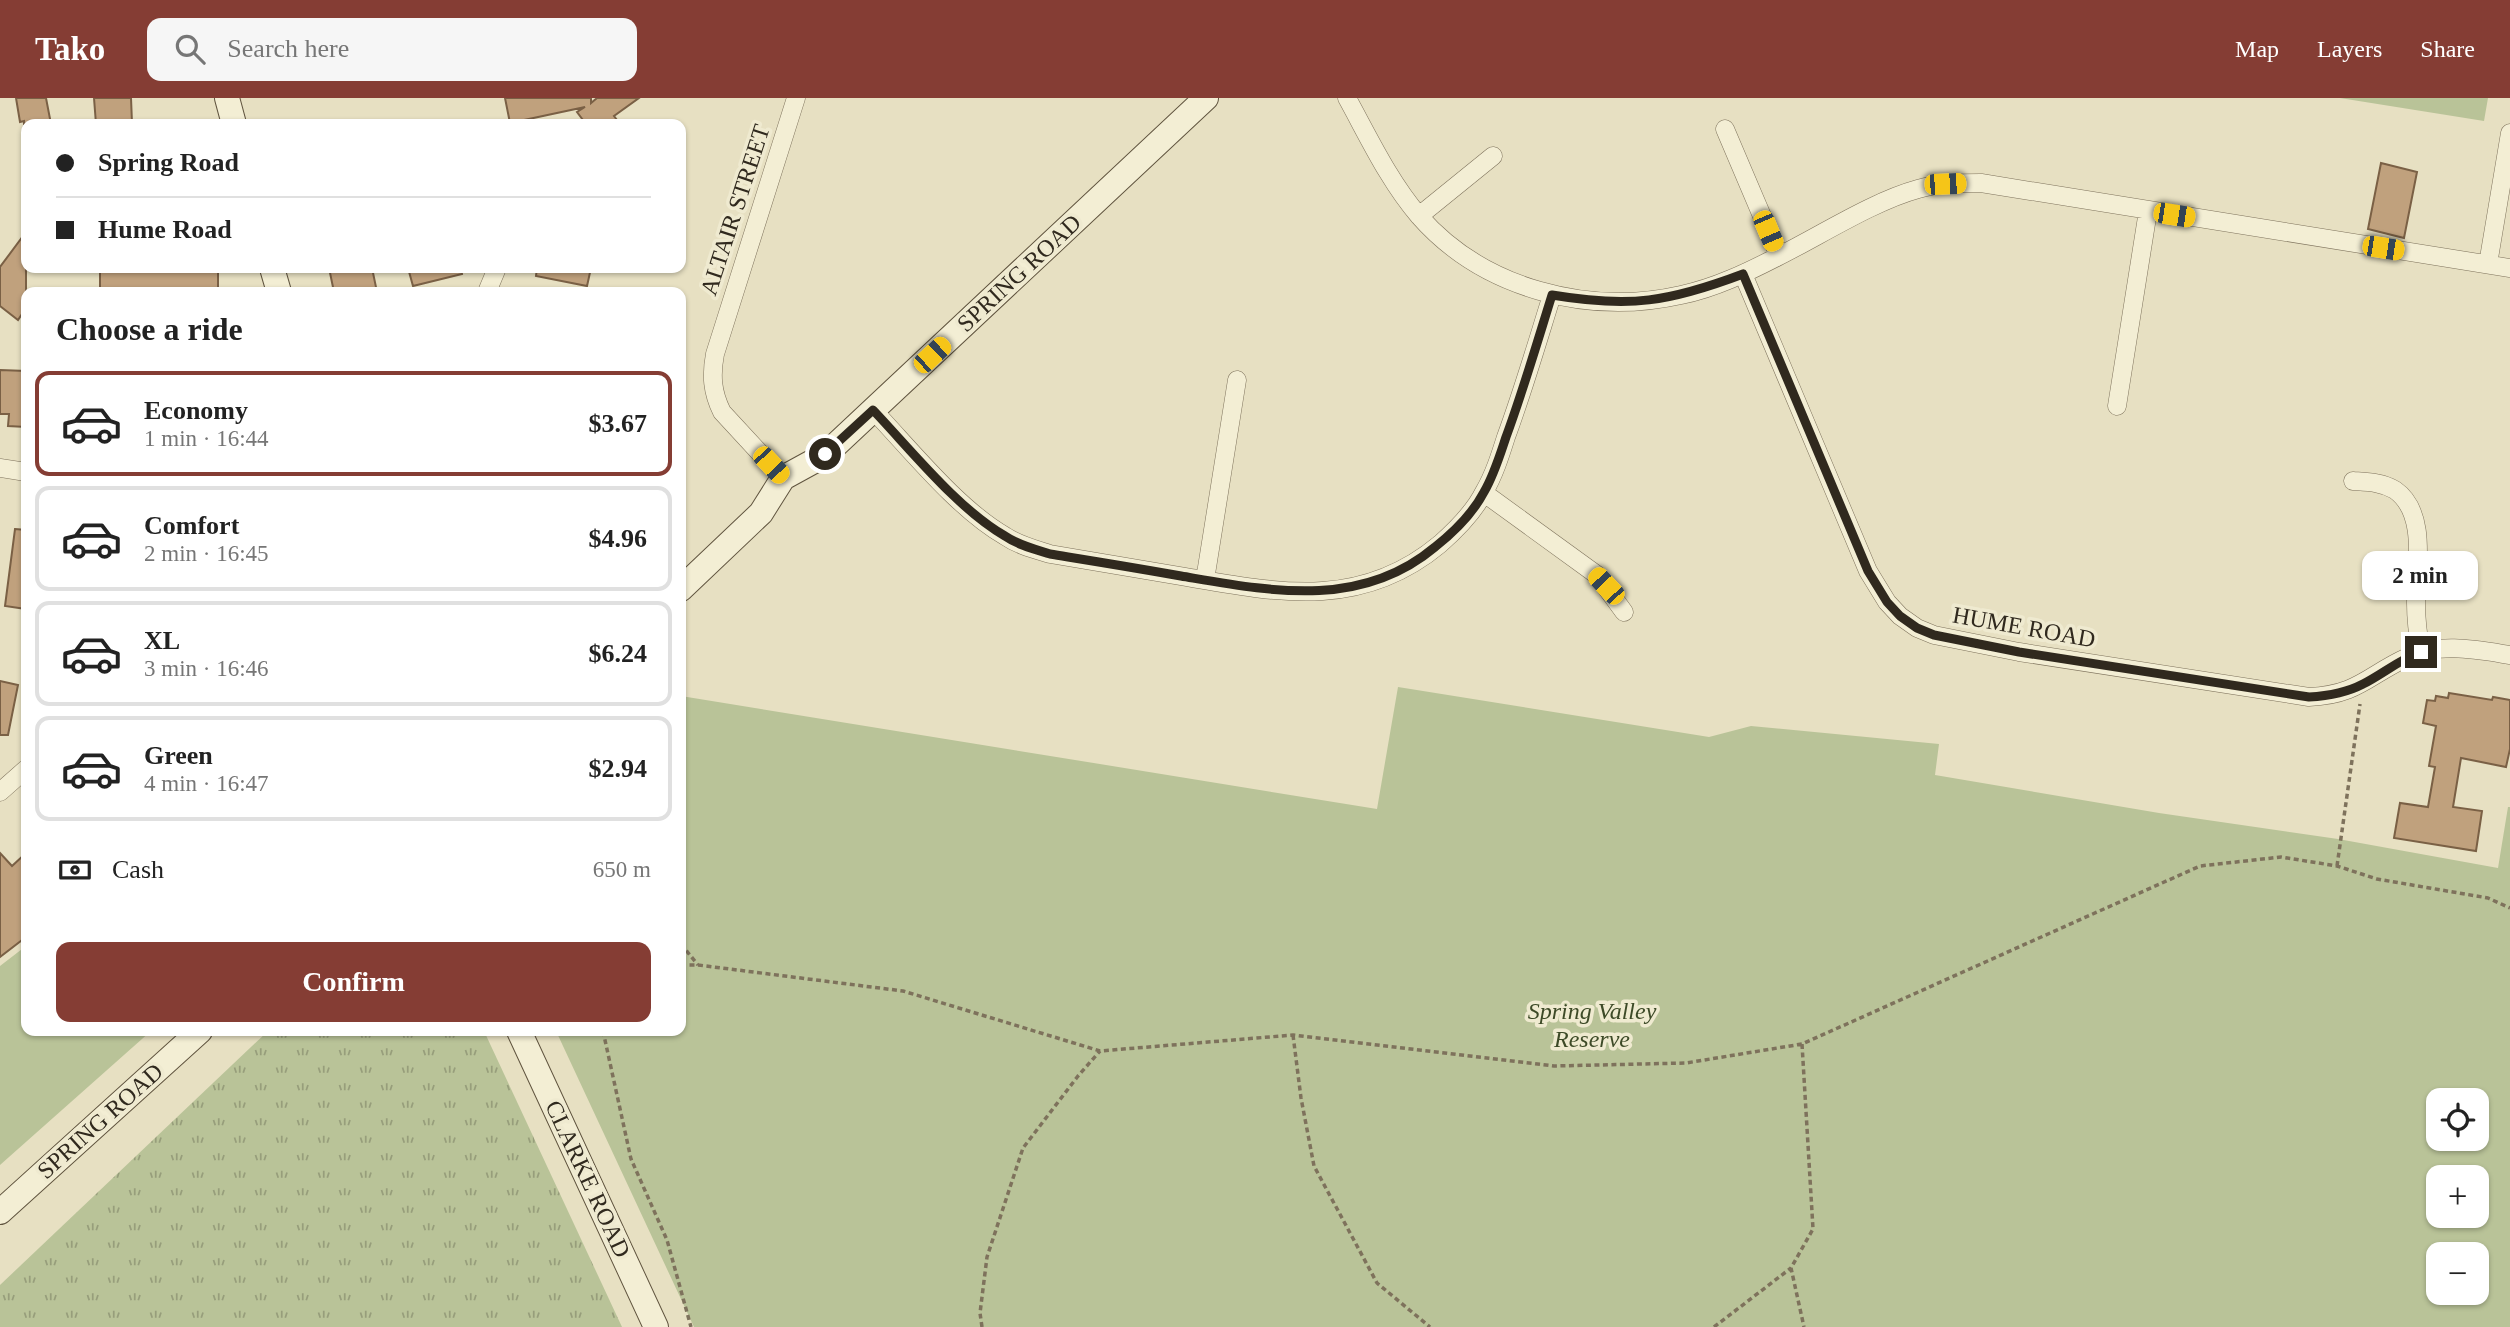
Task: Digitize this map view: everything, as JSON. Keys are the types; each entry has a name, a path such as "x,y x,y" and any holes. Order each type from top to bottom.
{"street":[{"path":"227,98 233,119"},
{"name":"ALTAIR STREET","path":"783,478 722,412 712,378 715,354 796,98"},
{"name":"SPRING ROAD","path":"686,584 765,508 783,478 825,454 1206,98"},
{"path":"1348,98 1398,189 1434,231 1484,268 1526,287 1552,295 1605,303 1642,302 1683,295 1743,274 1897,196 1945,184 1981,183 2510,268"},
{"path":"1726,129 1779,256"},
{"path":"2488,264 2510,133"},
{"path":"1419,216 1493,156"},
{"path":"2117,406 2148,211"},
{"name":"HUME ROAD","path":"1743,274 1868,571 1887,602 1909,623 1934,635 1951,639 2292,696 2325,696 2362,685 2409,656 2421,652 2477,650 2510,655"},
{"path":"873,410 971,512 1006,537 1050,554 1261,589 1320,592 1352,589 1406,569 1445,539 1484,493 1516,411 1552,295"},
{"path":"1205,580 1237,380"},
{"path":"0,468 21,471"},
{"path":"2353,481 2386,486 2397,492 2411,510 2416,531 2416,606 2421,652"},
{"path":"1484,493 1597,575 1624,612"},
{"path":"0,792 21,773"},
{"name":"SPRING ROAD","path":"0,1212 194,1036"},
{"name":"CLARKE ROAD","path":"521,1036 656,1327"}],"path":[{"path":"2337,866 2362,685"},
{"path":"686,965 903,991 1100,1051 1293,1035 1553,1066 1686,1063 1802,1044 2200,866 2281,857 2337,866 2377,879 2488,898 2510,908"},
{"path":"686,950 698,965"},
{"path":"1293,1035 1314,1166 1377,1283 1430,1327"},
{"path":"604,1036 631,1158 667,1240 691,1327"},
{"path":"1714,1327 1791,1268 1813,1229 1802,1044"},
{"path":"982,1327 980,1313 987,1257 1023,1148 1100,1051"},
{"path":"1791,1268 1804,1327"}],"green space":[{"path":"2340,98 2488,98 2484,121"},
{"name":"Spring Valley Reserve","path":"1398,687 1709,737 1751,726 1939,744 1935,775 2159,813 2338,839 2498,868 2510,807 2510,1327 694,1327 558,1036 686,1036 686,697 1377,809"},
{"path":"21,950 21,1036 145,1036 0,1165 0,966"},
{"path":"263,1036 486,1036 622,1327 0,1327 0,1285"}],"building":[{"path":"16,98 46,98 50,119 21,119 20,122"},
{"path":"94,98 131,98 132,119 96,119"},
{"path":"505,98 591,98 591,103 597,98 639,98 614,116 616,119 582,119 577,112 585,107 529,119 509,119"},
{"path":"2381,163 2417,172 2404,238 2368,229"},
{"path":"21,239 21,273 26,273 26,287 21,287 21,316 18,320 0,306 0,267"},
{"path":"100,273 218,273 218,287 100,287"},
{"path":"330,273 373,273 376,287 333,287"},
{"path":"409,273 462,273 462,274 413,286"},
{"path":"536,273 590,273 587,286 536,276"},
{"path":"0,370 21,371 21,427 8,426 9,414 0,414"},
{"path":"15,529 21,530 21,608 5,606"},
{"path":"0,681 18,685 8,735 0,735"},
{"path":"2449,693 2510,700 2510,749 2506,767 2461,758 2453,807 2482,811 2476,851 2394,838 2400,803 2428,807 2435,767 2429,766 2436,726 2423,723 2427,700 2435,701 2436,696 2448,698"},
{"path":"0,853 12,866 21,858 21,941 0,957"}],"route":[{"path":"825,454 873,410 971,512 1006,537 1027,547 1050,554 1250,587 1320,592 1352,589 1406,569 1431,551 1461,523 1484,493 1516,411 1552,295 1605,303 1642,302 1683,295 1743,274 1868,571 1887,602 1917,628 1934,635 2019,652 2309,697 2348,691 2409,656 2421,652"}]}
